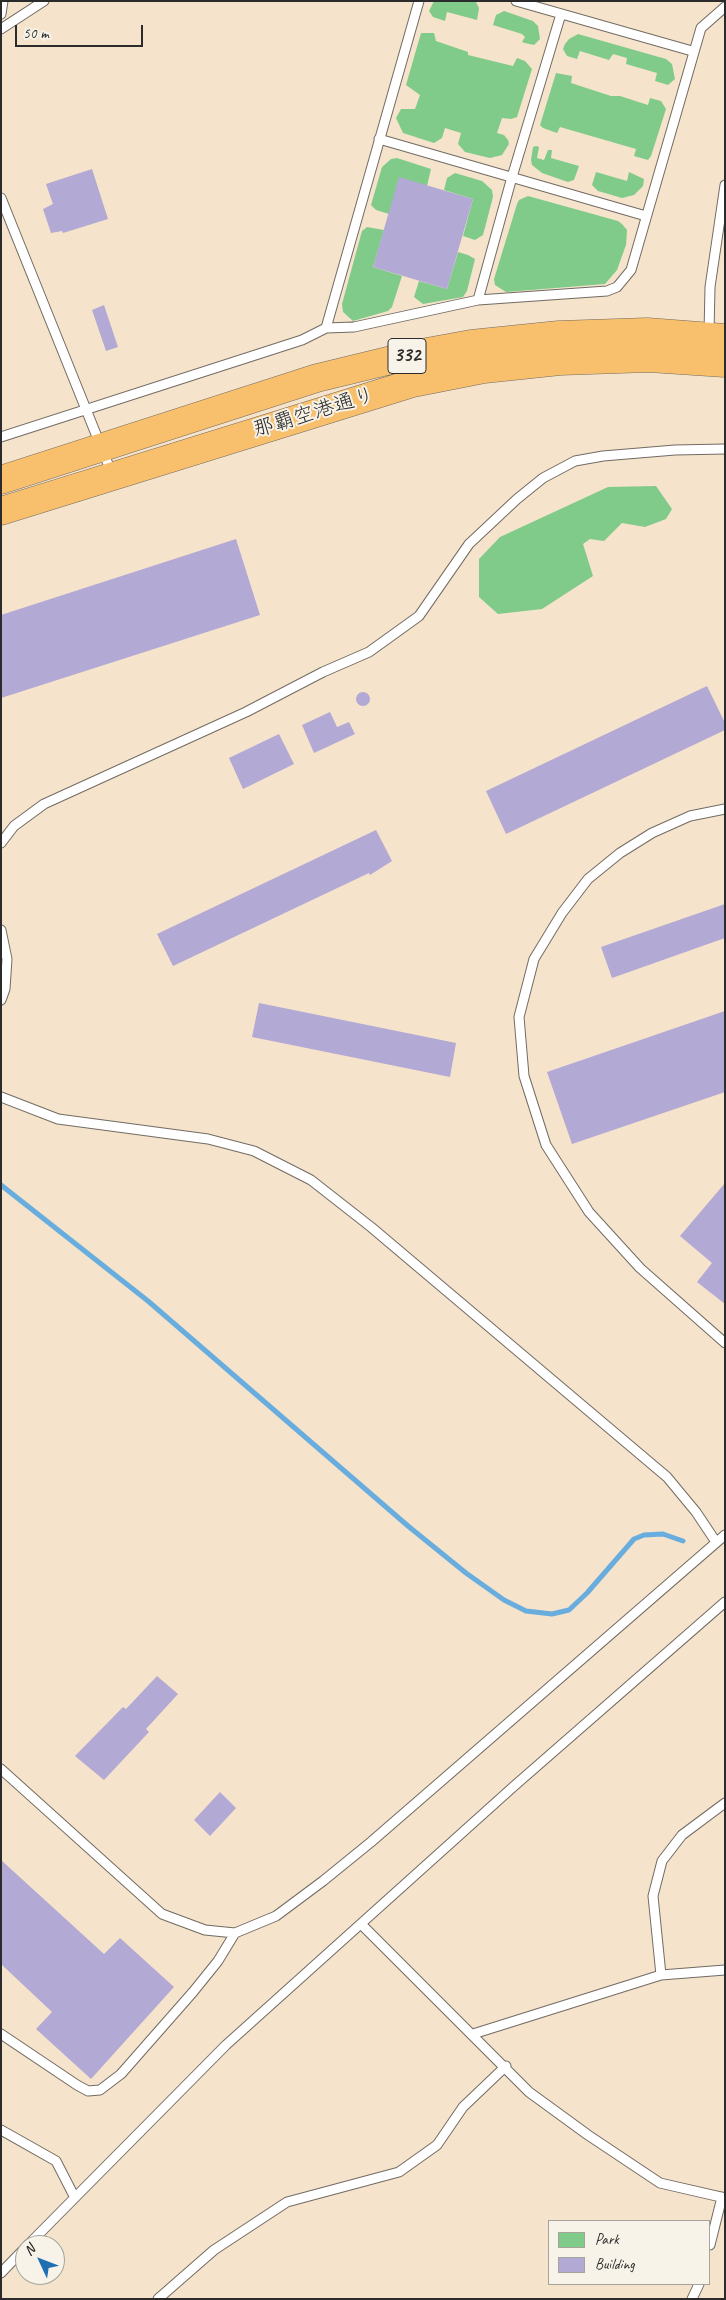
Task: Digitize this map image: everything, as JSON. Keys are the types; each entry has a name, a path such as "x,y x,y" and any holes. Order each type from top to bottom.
{"highway":[{"name":"那覇空港通り","path":"1,480 317,378 416,354 471,344 559,335 647,332 717,337"},
{"name":"那覇空港通り","path":"1,511 413,383 484,369 560,361 649,358 725,363"}],"lane":[{"path":"1,14 3,1"},
{"path":"1,29 44,1"},
{"path":"326,328 419,1"},
{"path":"516,1 692,51"},
{"path":"1,437 67,415 87,411 302,340 326,328 354,327 478,300 607,291 617,287 631,270 692,51 701,28 725,7"},
{"path":"478,300 512,177 561,14"},
{"path":"379,139 646,216"},
{"path":"717,337 710,287 725,185"},
{"path":"1,198 112,475"},
{"path":"1,843 14,826 44,804 246,712 323,672 369,652 419,616 469,544 517,499 543,478 559,469 575,461 603,456 675,450 725,449"},
{"path":"725,809 690,816 652,833 620,853 588,879 562,912 534,959 519,1017 524,1076 546,1145 588,1212 640,1268 725,1343"},
{"path":"1,930 7,959 5,989 1,1000"},
{"path":"1,1097 58,1119 208,1139 254,1151 310,1180 371,1227 667,1477 696,1512 716,1542"},
{"path":"1,1769 162,1914 205,1930 235,1933 276,1916 330,1876 725,1535"},
{"path":"37,2235 226,2045 725,1602"},
{"path":"661,1975 653,1896 662,1861 682,1834 725,1803"},
{"path":"361,1924 506,2066 529,2092 588,2135 660,2183 723,2198 711,2241"},
{"path":"1,2034 77,2085 88,2091 100,2090 121,2074 193,1992 218,1961 235,1933"},
{"path":"473,2034 661,1975 725,1970"},
{"path":"158,2299 214,2250 287,2202 400,2172 437,2145 463,2107 506,2066"},
{"path":"1,2130 56,2160 74,2196"},
{"path":"1,2273 15,2258"},
{"path":"692,2299 699,2285"}],"green space":[{"path":"434,1 476,2 479,8 477,20 447,12 445,21 433,17 429,11"},
{"path":"504,11 533,21 538,26 540,39 534,45 525,43 522,42 525,37 522,34 493,25 496,15"},
{"path":"421,33 434,33 436,41 468,52 468,55 513,66 517,58 525,61 532,69 517,117 511,119 502,118 497,133 504,135 509,144 502,155 490,158 465,152 458,144 461,133 445,128 442,138 434,143 403,133 396,118 401,109 415,109 420,95 406,85"},
{"path":"578,34 666,59 672,64 675,79 668,85 655,81 657,73 626,64 627,58 613,54 609,60 580,51 577,59 567,56 563,49 565,44 569,39"},
{"path":"556,73 572,76 571,83 611,96 620,96 648,105 650,98 661,101 666,109 648,160 634,156 636,149 560,127 557,133 543,128 540,125"},
{"path":"533,147 539,147 537,158 544,160 548,150 552,150 551,158 579,166 574,180 568,182 542,173 532,165"},
{"path":"397,158 431,169 427,186 389,214 376,210 371,205 382,167 391,159"},
{"path":"596,172 627,181 629,172 644,179 643,186 634,195 622,198 598,191 592,185"},
{"path":"455,173 482,181 492,190 493,197 483,235 475,240 463,236 473,199 444,190 447,178"},
{"path":"528,196 618,221 622,224 627,230 626,245 617,270 605,284 506,292 495,285 494,279 517,204 519,200"},
{"path":"367,227 384,230 373,267 402,276 392,307 388,311 353,321 343,312 342,304 362,231"},
{"path":"458,252 475,259 467,291 463,297 423,304 414,297 419,281 447,289"},
{"path":"656,486 672,509 666,519 645,527 622,523 604,541 590,539 583,544 593,576 542,609 498,614 479,597 479,559 500,537 608,487"}],"building":[{"path":"92,169 108,219 63,233 62,231 51,233 43,209 53,204 46,184"},
{"path":"399,177 473,199 447,289 373,267"},
{"path":"104,305 118,347 106,351 92,310"},
{"path":"236,539 260,615 1,698 1,615"},
{"path":"707,686 725,723 725,730 506,834 486,791"},
{"path":"363,692 368,694 370,699 368,704 363,706 358,704 356,699 358,694"},
{"path":"330,712 337,727 349,722 355,734 314,753 302,725"},
{"path":"279,734 294,764 243,789 229,758"},
{"path":"376,830 392,861 370,875 369,873 173,966 157,934"},
{"path":"725,904 725,938 612,978 601,947"},
{"path":"259,1003 456,1043 450,1077 252,1037"},
{"path":"725,1011 725,1092 572,1144 547,1072"},
{"path":"725,1183 725,1304 697,1282 712,1263 680,1236"},
{"path":"157,1676 178,1694 146,1729 149,1732 104,1780 75,1756 123,1707 126,1709"},
{"path":"220,1792 236,1808 210,1836 194,1820"},
{"path":"1,1860 104,1954 120,1938 174,1987 91,2079 36,2029 52,2012 1,1964"}],"waterway":[{"path":"1,1185 148,1301 408,1526 466,1573 504,1600 526,1611 552,1614 569,1610 587,1593 634,1539 644,1535 663,1534 683,1541"}]}
